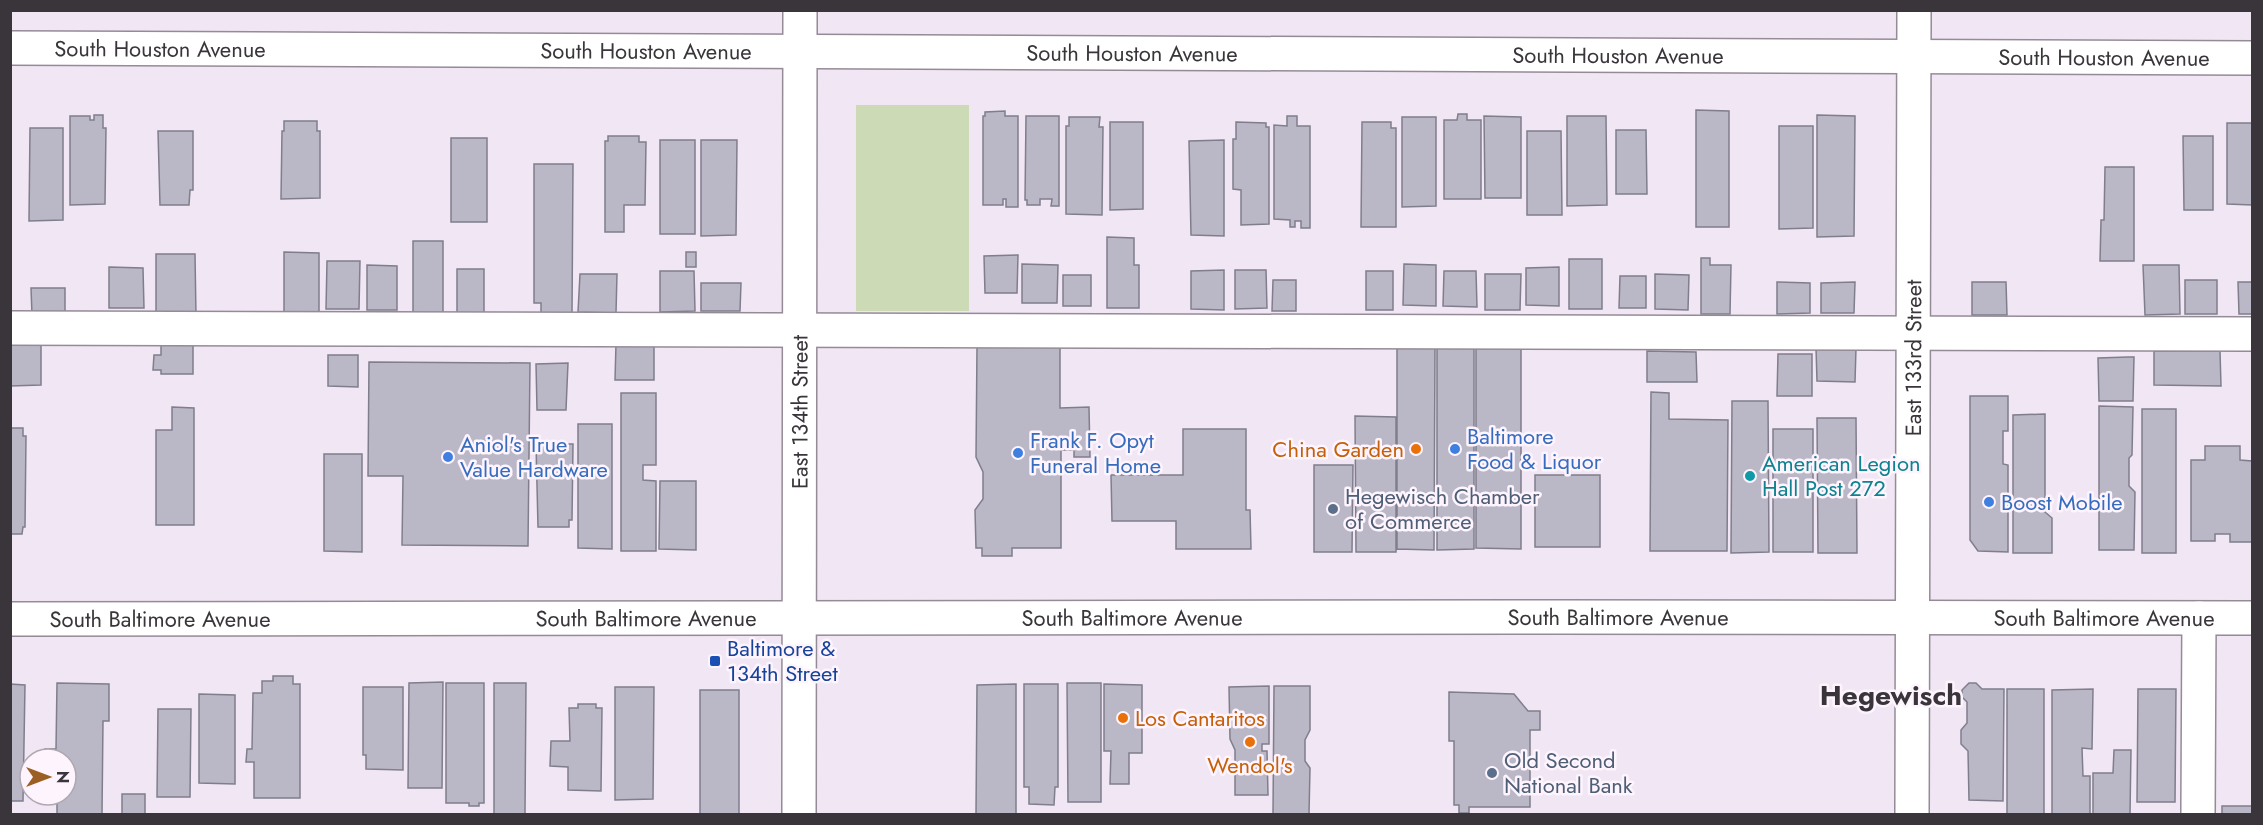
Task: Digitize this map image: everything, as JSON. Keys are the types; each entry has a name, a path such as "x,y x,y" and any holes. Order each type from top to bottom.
{"street":[{"name":"East 134th Street","path":"799,814 800,10"},
{"name":"East 133rd Street","path":"1912,814 1914,10"},
{"name":"South Houston Avenue","path":"10,48 2253,58"},
{"path":"10,328 2253,334"},
{"path":"2198,814 2199,618"},
{"name":"South Baltimore Avenue","path":"10,619 2253,618"}],"green space":[{"path":"856,105 969,105 969,311 856,311"}],"building":[{"path":"1696,110 1729,111 1729,227 1696,227"},
{"path":"1005,111 1005,116 1018,116 1018,207 1006,207 1006,199 1003,199 1003,205 983,205 983,116 985,112"},
{"path":"1458,114 1467,114 1467,120 1481,120 1481,199 1444,199 1444,120 1457,120"},
{"path":"94,115 103,115 103,128 106,128 105,204 70,205 70,116 90,116 90,120 94,120"},
{"path":"1817,115 1855,116 1854,236 1817,237"},
{"path":"1026,116 1059,116 1059,206 1051,206 1052,199 1040,199 1040,205 1027,205 1027,200 1025,200"},
{"path":"1287,116 1297,116 1297,126 1310,126 1310,228 1301,228 1301,221 1295,221 1295,227 1290,227 1290,220 1274,219 1274,125 1287,126"},
{"path":"1484,116 1521,117 1521,198 1485,198"},
{"path":"1567,116 1606,116 1607,205 1567,206"},
{"path":"1069,117 1100,117 1099,127 1103,127 1102,215 1066,214 1066,126 1069,126"},
{"path":"1402,117 1436,117 1436,206 1402,207"},
{"path":"284,121 317,121 317,131 320,131 320,198 281,199"},
{"path":"1110,122 1143,122 1143,209 1110,210"},
{"path":"1236,122 1266,123 1266,127 1269,127 1269,224 1241,225 1241,190 1233,189 1233,139 1236,139"},
{"path":"1362,122 1391,122 1391,128 1396,128 1396,227 1361,227"},
{"path":"2227,123 2252,123 2252,205 2227,204"},
{"path":"1779,126 1813,126 1813,228 1779,229"},
{"path":"30,128 63,128 63,220 29,221"},
{"path":"1616,130 1646,130 1647,194 1616,194"},
{"path":"158,131 193,131 193,190 190,190 189,205 160,205"},
{"path":"1527,131 1561,131 1562,215 1527,215"},
{"path":"608,136 639,136 639,142 646,142 645,205 624,205 624,232 605,232 605,141 608,141"},
{"path":"2183,136 2213,136 2213,210 2184,210"},
{"path":"451,138 487,138 487,222 451,222"},
{"path":"660,140 695,140 695,234 660,234"},
{"path":"701,140 737,140 736,235 701,236"},
{"path":"1224,140 1224,236 1191,235 1189,141"},
{"path":"534,164 573,164 572,315 541,315 541,303 534,303"},
{"path":"2105,167 2134,167 2134,261 2100,261 2101,220 2104,220"},
{"path":"1107,237 1134,238 1134,265 1139,265 1139,308 1107,308"},
{"path":"413,241 443,241 443,317 413,318"},
{"path":"284,252 319,253 319,315 284,316"},
{"path":"686,252 696,252 696,267 686,267"},
{"path":"156,254 195,254 196,316 156,315"},
{"path":"1018,255 1017,293 985,293 984,256"},
{"path":"1701,258 1710,258 1710,265 1731,265 1730,314 1701,314"},
{"path":"1569,259 1602,259 1602,309 1569,309"},
{"path":"327,261 360,261 359,309 326,309"},
{"path":"1022,264 1058,265 1057,303 1022,303"},
{"path":"1404,264 1436,265 1436,306 1403,305"},
{"path":"367,265 397,266 397,310 367,310"},
{"path":"2143,265 2179,265 2180,314 2145,315"},
{"path":"109,267 143,268 144,308 109,308"},
{"path":"1559,267 1559,306 1526,305 1526,268"},
{"path":"457,269 484,269 484,315 457,314"},
{"path":"1224,270 1224,310 1191,309 1191,271"},
{"path":"1235,270 1266,270 1267,308 1235,309"},
{"path":"660,271 694,271 695,311 660,312"},
{"path":"1366,271 1393,271 1393,310 1366,310"},
{"path":"1444,271 1476,271 1477,307 1443,306"},
{"path":"580,274 617,274 616,313 578,312"},
{"path":"1485,274 1521,274 1520,310 1485,310"},
{"path":"1655,274 1689,275 1688,310 1655,309"},
{"path":"1063,275 1091,275 1091,306 1063,306"},
{"path":"1620,276 1646,276 1646,308 1619,308"},
{"path":"1273,280 1296,280 1296,311 1272,311"},
{"path":"2185,280 2217,280 2217,314 2185,314"},
{"path":"1777,282 1810,283 1810,313 1777,314"},
{"path":"1855,282 1854,313 1821,313 1821,283"},
{"path":"1972,282 2006,282 2007,315 1972,315"},
{"path":"2238,282 2252,282 2252,314 2239,314"},
{"path":"701,283 741,283 740,311 701,311"},
{"path":"31,288 65,288 65,315 32,315"},
{"path":"161,340 193,340 193,374 161,374 161,370 153,370 154,355 161,355"},
{"path":"10,344 41,344 41,385 10,386"},
{"path":"616,344 654,344 654,380 615,380"},
{"name":"Frank F. Opyt Funeral Home","path":"977,347 1060,347 1060,408 1089,407 1090,457 1074,457 1074,450 1061,450 1061,548 1012,548 1012,556 982,556 982,548 976,548 975,510 983,499 983,472 976,457"},
{"name":"China Garden","path":"1397,348 1435,348 1434,550 1397,549"},
{"name":"Baltimore Food & Liquor","path":"1437,348 1474,348 1474,549 1437,550"},
{"path":"1476,348 1521,348 1521,549 1476,548"},
{"path":"1816,348 1856,348 1855,382 1817,381"},
{"path":"1647,351 1696,352 1697,382 1647,382"},
{"path":"2154,351 2220,351 2221,386 2154,385"},
{"path":"1778,354 1812,354 1812,396 1777,396"},
{"path":"328,355 358,355 358,387 328,386"},
{"path":"2134,357 2133,401 2099,401 2098,358"},
{"name":"Aniol's True Value Hardware","path":"369,362 530,363 528,546 402,545 403,476 368,476"},
{"path":"568,363 566,410 537,410 536,364"},
{"path":"1651,392 1669,393 1669,419 1728,420 1727,551 1650,551"},
{"path":"621,393 656,393 656,465 643,465 643,480 656,481 656,551 621,551"},
{"name":"Boost Mobile","path":"1970,396 2008,396 2008,431 2003,431 2003,464 2008,465 2008,552 1978,551 1970,540"},
{"name":"American Legion Hall Post 272","path":"1732,401 1768,401 1769,552 1731,553"},
{"path":"2099,406 2133,407 2129,486 2135,492 2134,550 2099,550"},
{"path":"172,407 194,408 194,525 156,525 156,430 172,430"},
{"path":"2142,409 2176,409 2176,553 2142,553"},
{"path":"2045,414 2045,512 2052,518 2052,553 2013,553 2013,415"},
{"path":"1355,416 1396,417 1396,552 1356,552"},
{"path":"1817,418 1856,418 1857,553 1818,553"},
{"path":"578,424 612,424 612,549 578,548"},
{"path":"10,428 23,428 23,436 26,436 25,527 23,527 22,534 10,534"},
{"path":"1183,429 1246,429 1246,510 1250,510 1251,549 1176,549 1176,521 1112,521 1111,475 1183,475"},
{"path":"1773,429 1813,429 1813,552 1773,552"},
{"path":"536,444 573,444 572,520 569,520 569,527 538,527"},
{"path":"2205,446 2240,446 2240,460 2252,461 2252,542 2230,542 2230,534 2215,534 2215,541 2191,541 2191,460 2205,460"},
{"path":"324,454 362,454 362,552 324,551"},
{"name":"Hegewisch Chamber of Commerce","path":"1314,465 1353,465 1352,552 1314,552"},
{"path":"1535,475 1600,475 1600,547 1535,547"},
{"path":"660,481 696,481 696,550 659,549"},
{"path":"273,676 293,676 293,684 300,684 300,798 254,798 254,762 246,762 247,749 252,749 253,693 262,693 262,681 273,681"},
{"path":"443,682 442,788 408,788 409,683"},
{"path":"57,683 109,684 109,721 103,721 102,814 57,814 57,807 78,807 78,747 56,747"},
{"path":"446,683 484,683 484,803 479,803 479,806 469,806 469,803 446,803"},
{"path":"494,683 526,683 525,814 494,814"},
{"path":"1067,683 1101,683 1101,802 1068,802"},
{"path":"1969,683 1976,683 1982,689 2004,689 2003,801 1969,800 1968,751 1961,744 1961,730 1967,723 1967,702 1962,697 1962,690"},
{"path":"10,684 25,685 24,747 18,747 18,801 10,801"},
{"path":"1016,684 1016,814 976,814 977,685"},
{"path":"1024,684 1058,684 1058,787 1055,787 1054,805 1029,804 1029,787 1024,787"},
{"name":"Los Cantaritos","path":"1104,684 1142,685 1142,753 1129,753 1129,784 1110,784 1111,751 1104,751"},
{"name":"Wendol's","path":"1269,686 1269,744 1262,744 1262,751 1267,751 1268,795 1235,795 1235,750 1230,739 1229,687"},
{"path":"1274,686 1310,686 1310,730 1305,740 1305,761 1310,768 1309,814 1273,814"},
{"path":"363,687 403,687 403,770 366,769 366,755 363,755"},
{"path":"615,687 654,687 653,799 615,800"},
{"path":"2007,689 2044,689 2044,814 2007,814"},
{"path":"2093,689 2092,749 2082,748 2083,776 2090,776 2090,814 2052,814 2052,690"},
{"path":"2138,689 2176,689 2175,802 2137,802"},
{"path":"700,690 739,690 739,814 700,814"},
{"name":"Old Second National Bank","path":"1449,692 1514,694 1528,711 1540,711 1540,730 1530,730 1530,807 1469,807 1469,813 1459,813 1459,805 1454,805 1454,741 1449,741"},
{"path":"199,694 235,695 235,784 199,783"},
{"path":"578,704 596,704 596,708 602,708 601,791 568,790 568,767 550,766 551,741 570,741 569,708 578,708"},
{"path":"158,709 191,709 190,797 157,797"},
{"path":"2114,750 2131,750 2130,814 2093,814 2093,773 2113,773"},
{"path":"122,794 145,794 145,814 122,814"},
{"path":"2222,806 2252,806 2252,814 2222,814"}],"place":[{"name":"China Garden","path":"1416,449"},
{"name":"Baltimore Food & Liquor","path":"1455,449"},
{"name":"Frank F. Opyt Funeral Home","path":"1018,453"},
{"name":"Aniol's True Value Hardware","path":"448,457"},
{"name":"American Legion Hall Post 272","path":"1750,476"},
{"name":"Boost Mobile","path":"1989,502"},
{"name":"Hegewisch Chamber of Commerce","path":"1333,509"},
{"name":"Baltimore & 134th Street","path":"715,661"},
{"name":"Los Cantaritos","path":"1123,718"},
{"name":"Wendol's","path":"1250,742"},
{"name":"Old Second National Bank","path":"1492,773"}],"district":[{"name":"Hegewisch","path":"1891,695"}]}
